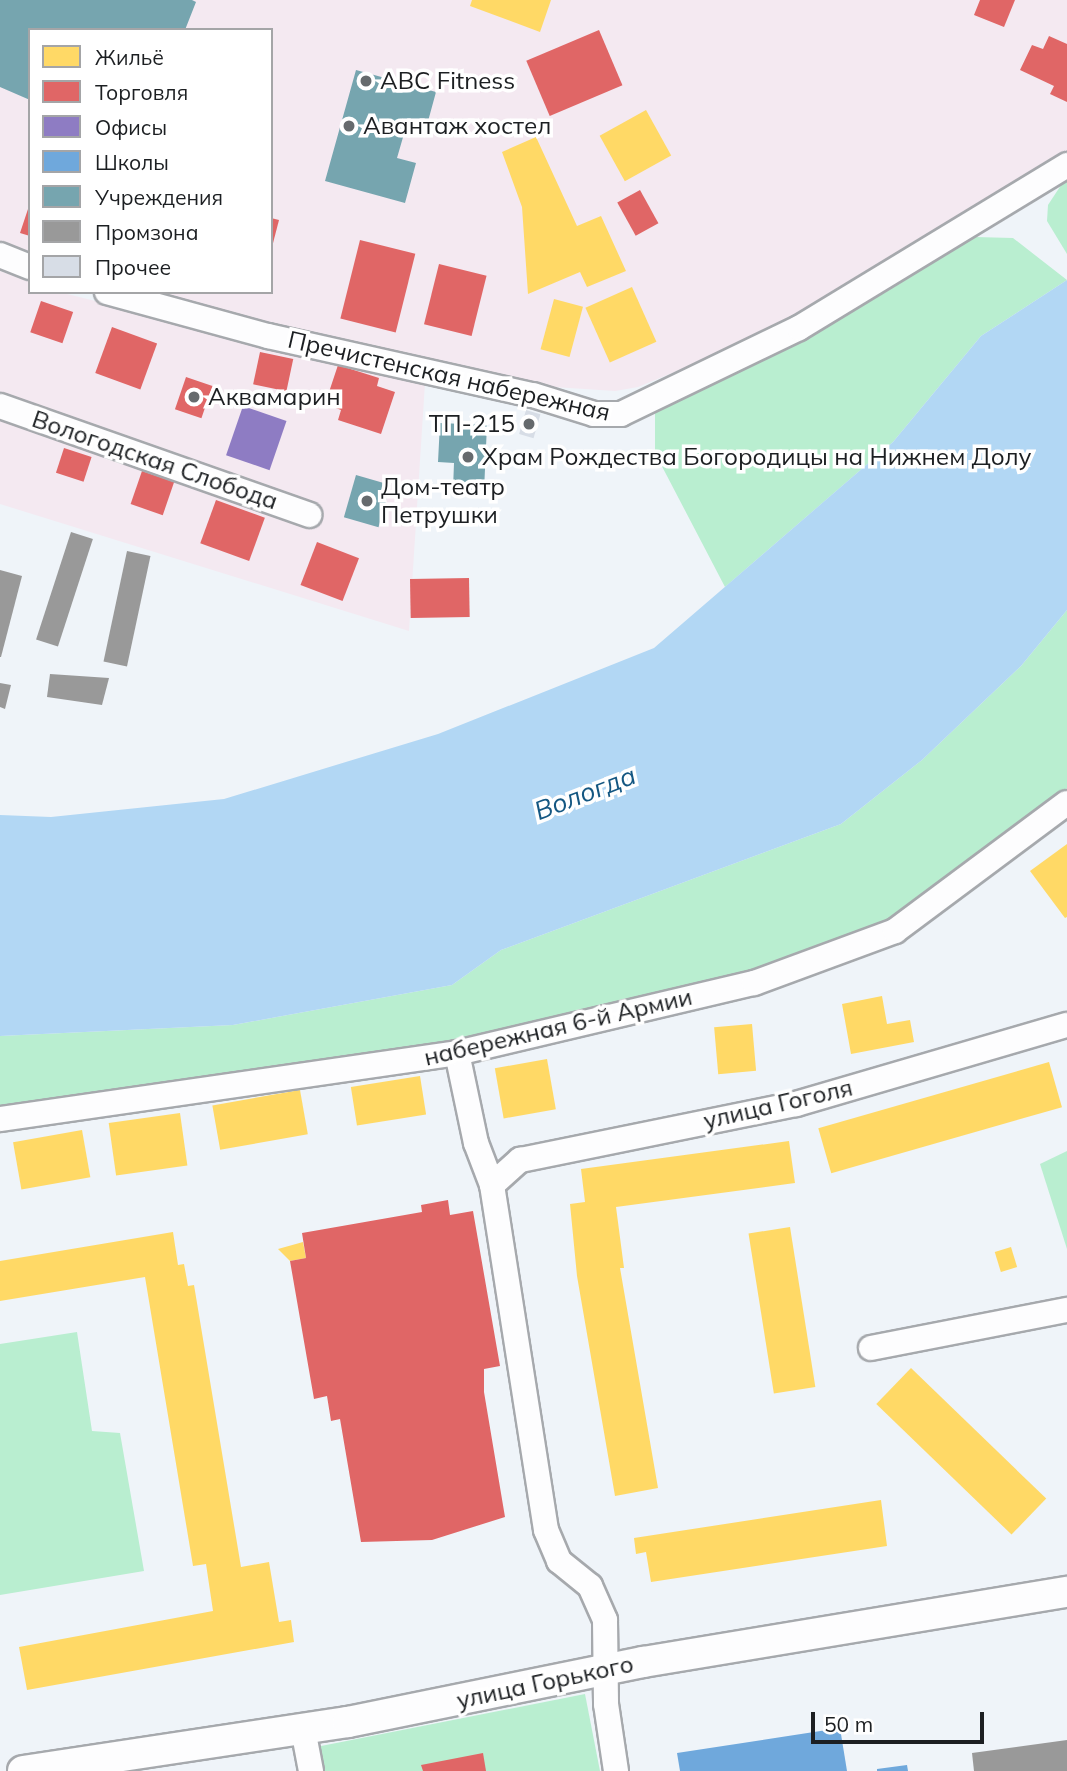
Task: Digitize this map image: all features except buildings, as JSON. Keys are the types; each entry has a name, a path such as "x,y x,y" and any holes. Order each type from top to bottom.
{"street":[{"name":"Пречистенская набережная","path":"115,294 594,414 621,414 799,328 1067,165"},
{"path":"0,255 28,266"},
{"name":"Вологодская Слобода","path":"0,406 309,514"},
{"name":"набережная 6-й Армии","path":"0,1119 457,1053 754,983 895,932 1067,803"},
{"name":"улица Гоголя","path":"492,1185 520,1160 796,1104 1067,1025"},
{"path":"457,1053 477,1143 492,1185 546,1530 559,1561 590,1586 605,1620 606,1704 616,1771"},
{"path":"871,1348 1067,1310"},
{"name":"улица Горького","path":"23,1771 303,1729 606,1669 1067,1592"},
{"path":"303,1729 311,1771"}],"shaded area":[{"path":"0,0 1067,0 1067,155 796,322 638,387 615,391 539,386 274,325 162,294 273,294 273,28 28,28 28,252 0,242"},
{"path":"0,271 28,281 28,294 67,294 425,383 409,631 0,504"}],"green space":[{"path":"1067,176 1067,254 1047,221 1048,205"},
{"path":"975,237 1013,238 1067,280 981,336 893,442 725,587 655,453 655,414 660,402 804,336"},
{"path":"1067,610 1067,788 890,921 749,973 456,1046 0,1109 0,1036 233,1025 452,985 501,950 841,824 922,760 1021,666"},
{"path":"1067,1151 1067,1249 1040,1164"},
{"path":"77,1332 92,1431 120,1433 144,1571 0,1595 0,1344"},
{"path":"585,1694 600,1771 321,1771 316,1747"}],"water":[{"name":"Вологда","path":"1067,280 1067,610 1021,666 922,760 841,824 501,950 452,985 233,1025 0,1036 0,815 51,817 224,799 438,734 654,648 893,442 981,336"}],"place":[{"name":"ABC Fitness","path":"366,81"},
{"name":"Авантаж хостел","path":"349,126"},
{"name":"Аквамарин","path":"194,397"},
{"name":"ТП-215","path":"529,424"},
{"name":"Храм Рождества Богородицы на Нижнем Долу","path":"468,457"},
{"name":"Дом-театр Петрушки","path":"367,501"}]}
